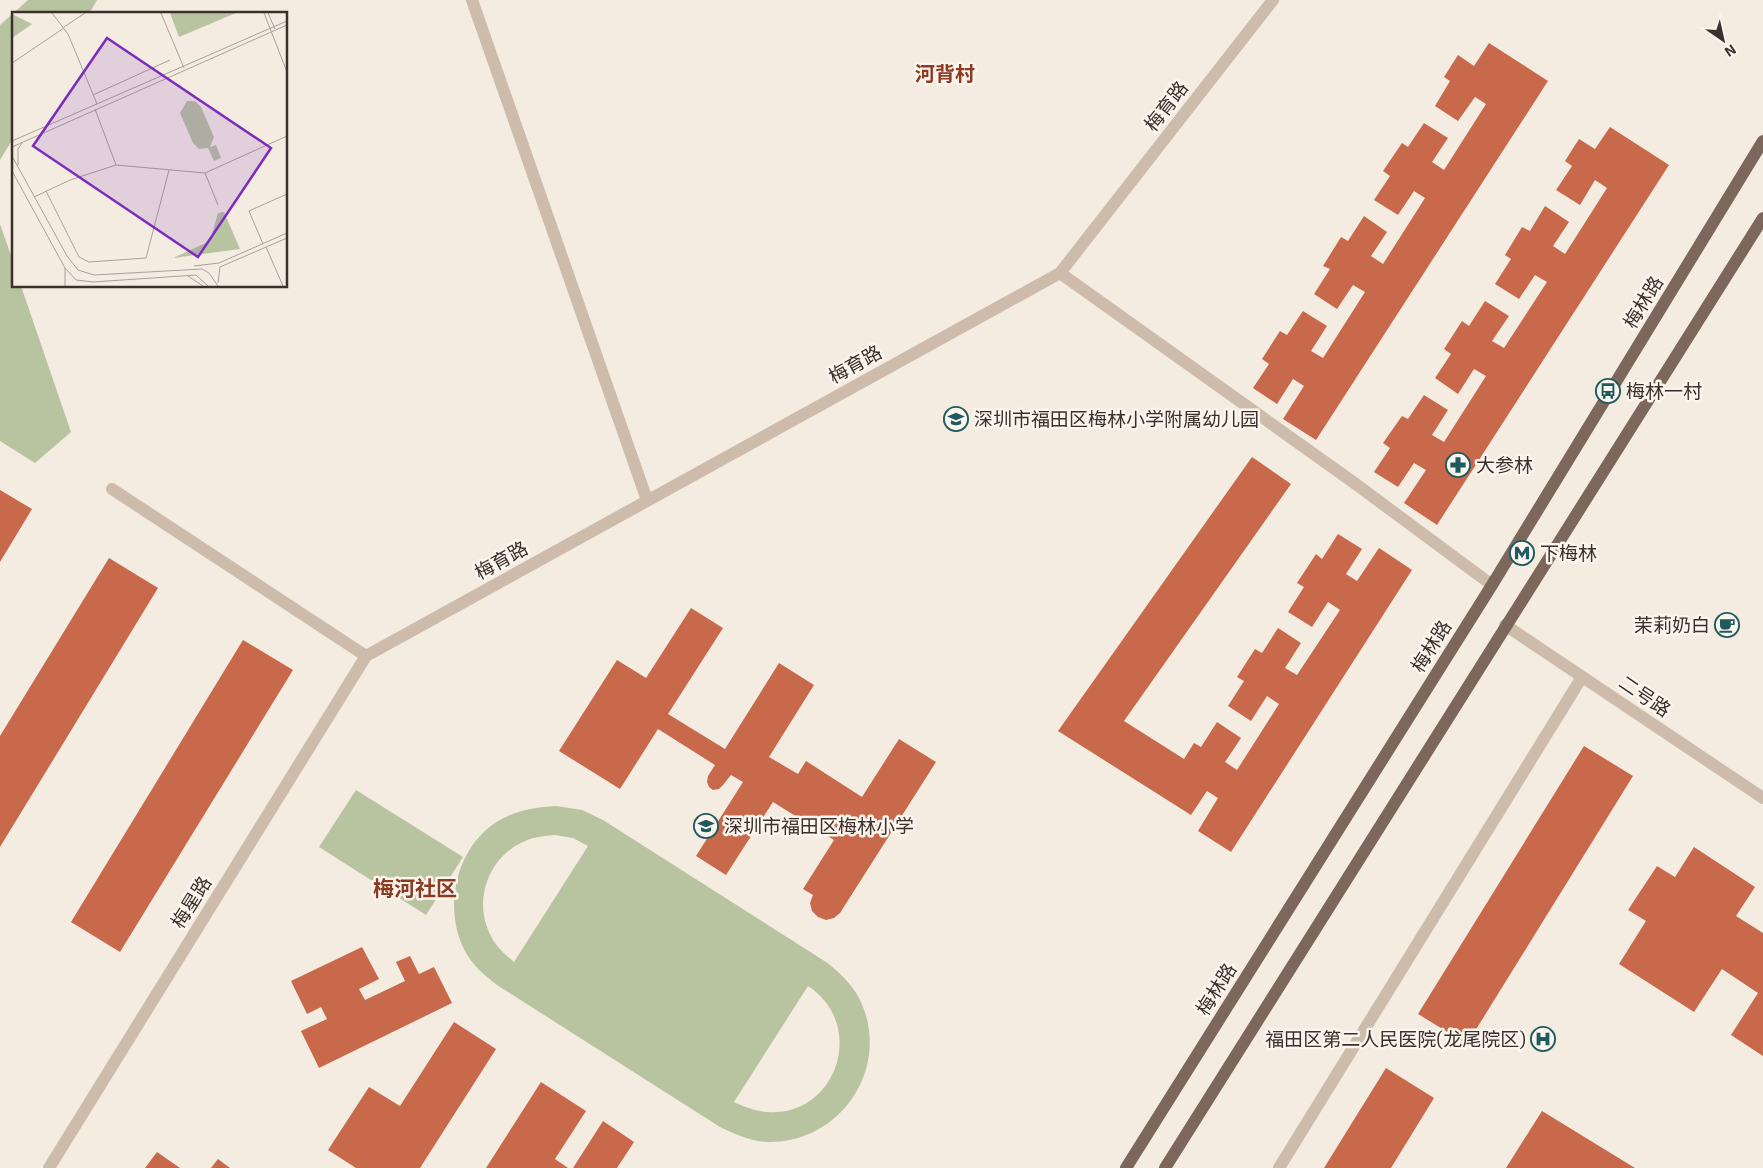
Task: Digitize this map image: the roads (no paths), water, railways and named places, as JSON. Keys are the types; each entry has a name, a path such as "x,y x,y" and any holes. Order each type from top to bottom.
{"main road":[{"name":"梅林路","path":"1126,1168 1492,585 1763,141"},
{"path":"1165,1168 1505,625 1763,218"}],"street":[{"path":"472,0 648,500"},
{"name":"梅育路","path":"366,656 1060,273 1273,0"},
{"path":"1060,273 1346,476 1492,585"},
{"path":"112,489 366,656"},
{"name":"二号路","path":"1505,625 1763,798"},
{"name":"梅星路","path":"49,1168 366,656"},
{"path":"1278,1168 1582,677"}],"place":[{"name":"梅林一村","path":"1608,391"},
{"name":"深圳市福田区梅林小学附属幼儿园","path":"956,419"},
{"name":"大参林","path":"1458,465"},
{"name":"下梅林","path":"1522,553"},
{"name":"茉莉奶白","path":"1727,625"},
{"name":"深圳市福田区梅林小学","path":"706,826"},
{"name":"福田区第二人民医院(龙尾院区)","path":"1543,1039"}],"district":[{"name":"河背村","path":"945,74"},
{"name":"梅河社区","path":"415,889"}]}
